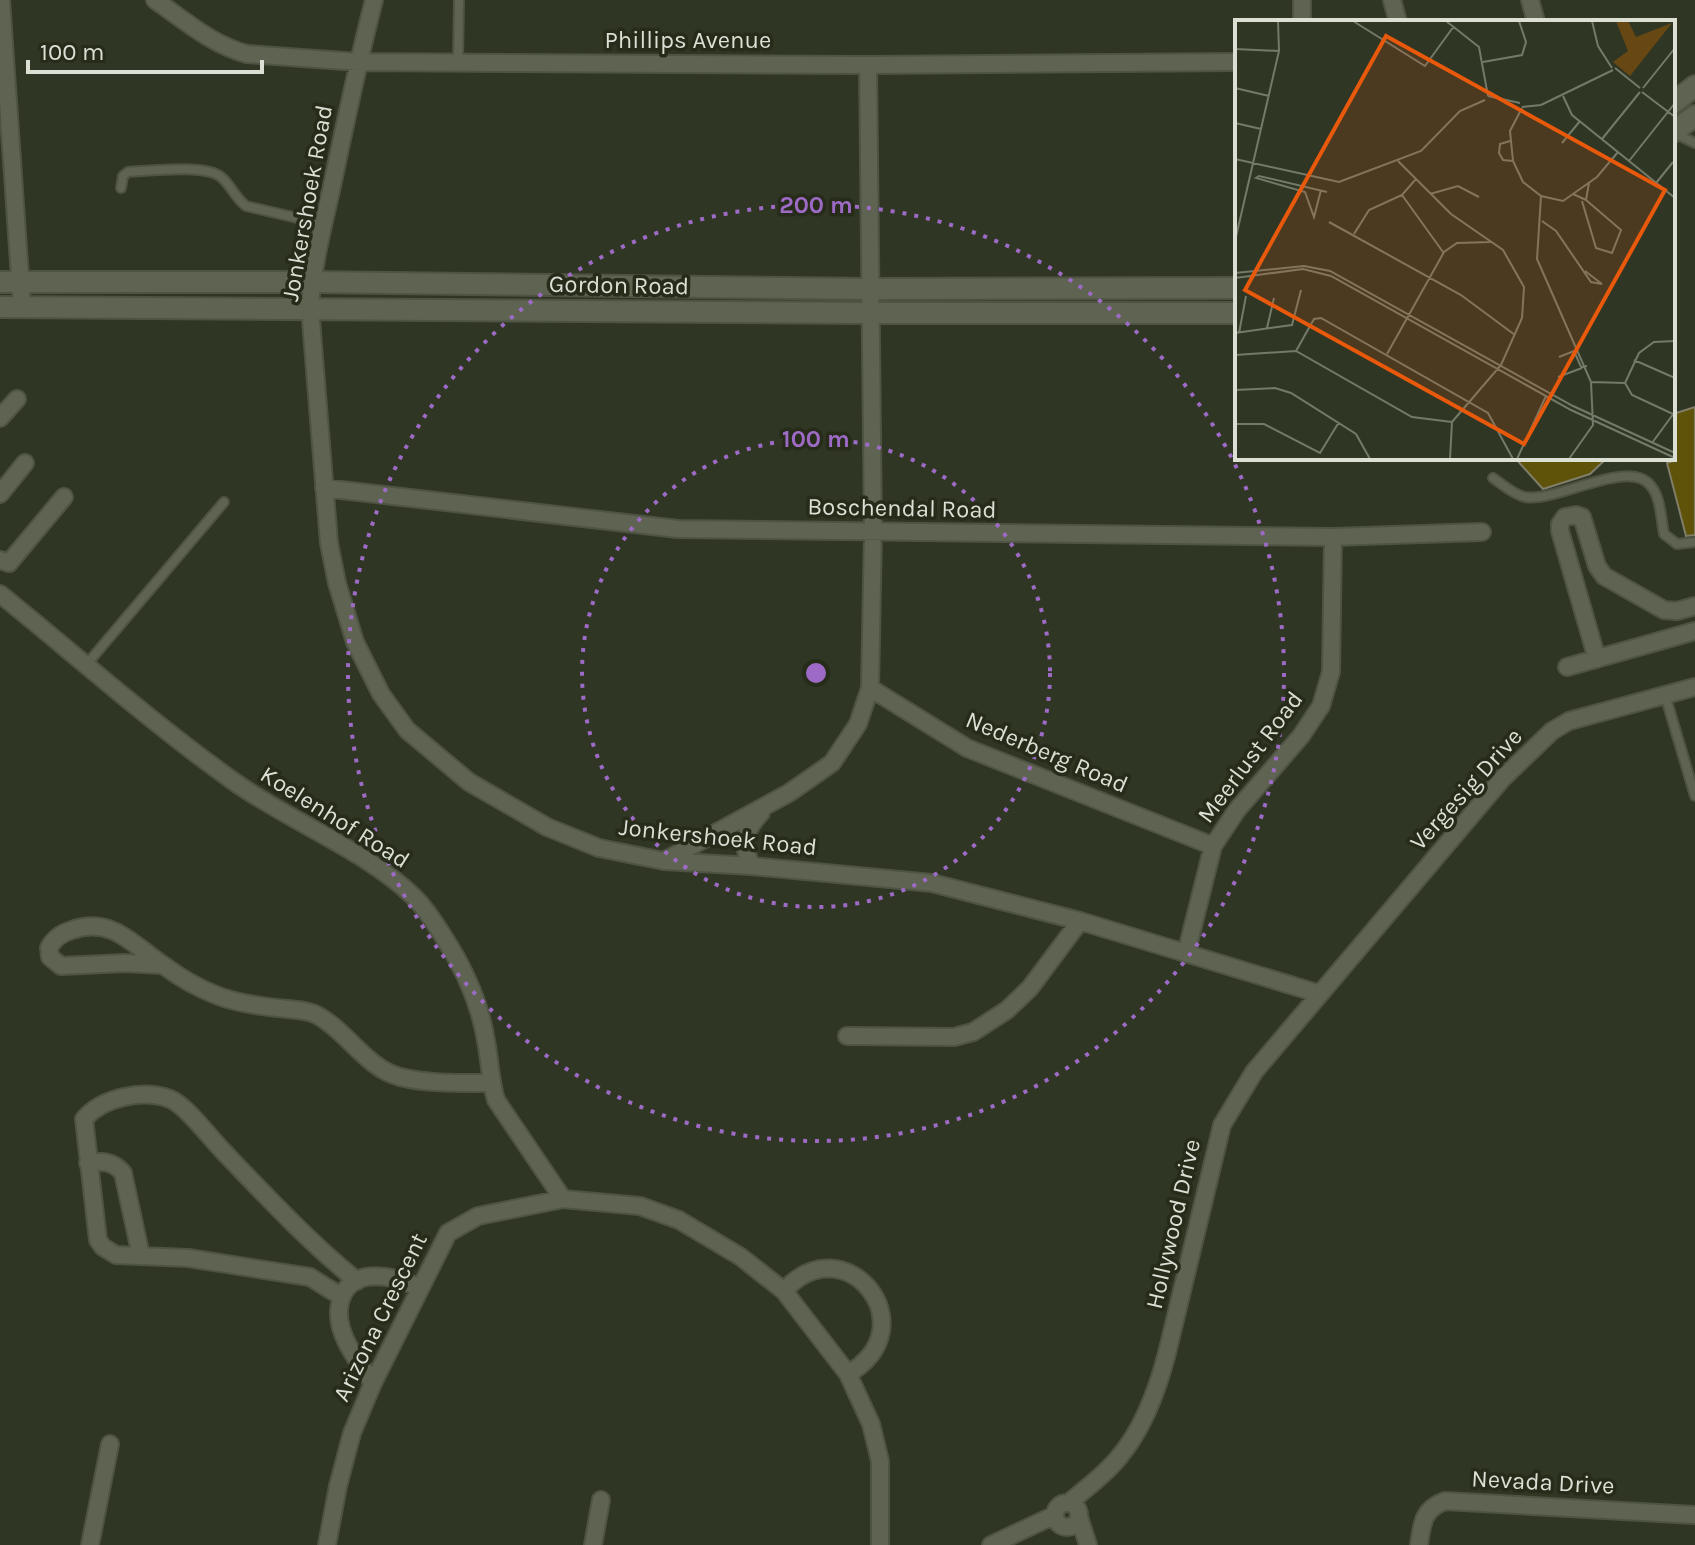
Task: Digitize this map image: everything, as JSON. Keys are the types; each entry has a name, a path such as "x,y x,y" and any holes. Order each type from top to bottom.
{"street":[{"path":"1,0 22,307"},
{"name":"Phillips Avenue","path":"155,0 202,33 247,54 358,62 868,65 1235,62"},
{"name":"Jonkershoek Road","path":"374,0 311,282 310,308 324,488 337,583 355,642 381,694 407,730 469,782 547,827 599,848 664,861 932,883 1080,921 1320,994"},
{"path":"1392,0 1397,20"},
{"path":"1530,0 1535,20"},
{"path":"664,861 773,801 832,763 858,724 870,688 873,531 868,65"},
{"path":"1675,101 1695,86"},
{"path":"1675,131 1695,116"},
{"name":"Gordon Road","path":"0,282 311,282 871,289 1235,288"},
{"name":"Gordon Road","path":"0,307 1235,313"},
{"path":"0,418 17,399"},
{"path":"0,494 25,463"},
{"name":"Boschendal Road","path":"324,488 678,529 1333,537 1482,532"},
{"path":"0,560 9,563 64,497"},
{"path":"1597,659 1560,531 1565,517 1582,517 1597,566 1604,576 1664,610 1677,611 1695,606"},
{"name":"Meerlust Road","path":"1186,954 1213,846 1237,810 1301,736 1321,706 1327,690 1331,672 1333,537"},
{"name":"Koelenhof Road","path":"0,594 167,731 237,784 389,875 416,899 463,969 478,1003 496,1100 563,1199"},
{"path":"1567,667 1695,631"},
{"name":"Vergesig Drive","path":"1320,994 1502,779 1552,731 1569,721 1695,687"},
{"name":"Nederberg Road","path":"870,688 967,748 1213,846"},
{"path":"752,866 745,850 746,830 773,801"},
{"path":"847,1036 954,1037 973,1032 1007,1010 1030,988 1080,921"},
{"path":"163,965 61,966 50,957 49,948 65,932 93,926 107,927 126,936 163,965 199,987 230,1000 315,1013 384,1070 399,1077 444,1083 491,1083"},
{"name":"Hollywood Drive","path":"1014,1545 1068,1517 1098,1478 1120,1456 1140,1426 1167,1353 1222,1125 1254,1072 1320,994"},
{"path":"342,1297 310,1277 188,1258 116,1255 103,1247 98,1240 84,1119 93,1109 116,1099 137,1096 173,1100 320,1251 357,1281"},
{"path":"88,1163 103,1161 116,1165 123,1173 141,1256"},
{"name":"Arizona Crescent","path":"327,1545 352,1433 373,1383 448,1233 461,1223 490,1213 563,1199 640,1206 679,1220 741,1257 784,1291 848,1374 871,1424 877,1449 881,1537 890,1545"},
{"path":"784,1291 804,1273 833,1267 870,1291 882,1315 882,1334 868,1361 848,1374"},
{"path":"373,1383 355,1355 341,1324 339,1309 342,1297 357,1281 367,1276 393,1276 419,1288"},
{"path":"90,1545 110,1444"},
{"path":"593,1545 601,1500"},
{"name":"Nevada Drive","path":"1419,1545 1425,1513 1445,1501 1695,1515"},
{"path":"1068,1517 1086,1545"},
{"name":"Hollywood Drive","path":"991,1545 1068,1517"}],"lane":[{"path":"458,62 459,0"},
{"path":"1675,133 1695,143"},
{"path":"121,188 123,176 128,172 206,170 223,179 246,206 324,225"},
{"path":"1493,478 1522,497 1536,498 1615,477 1642,478 1651,486 1656,497 1664,534 1677,544 1695,542"},
{"path":"87,664 224,502"},
{"path":"1665,695 1691,765 1695,796"}],"building":[{"path":"1695,407 1695,535 1686,536 1667,463 1675,460 1675,413"},
{"path":"1517,460 1605,460 1590,474 1543,489"}]}
